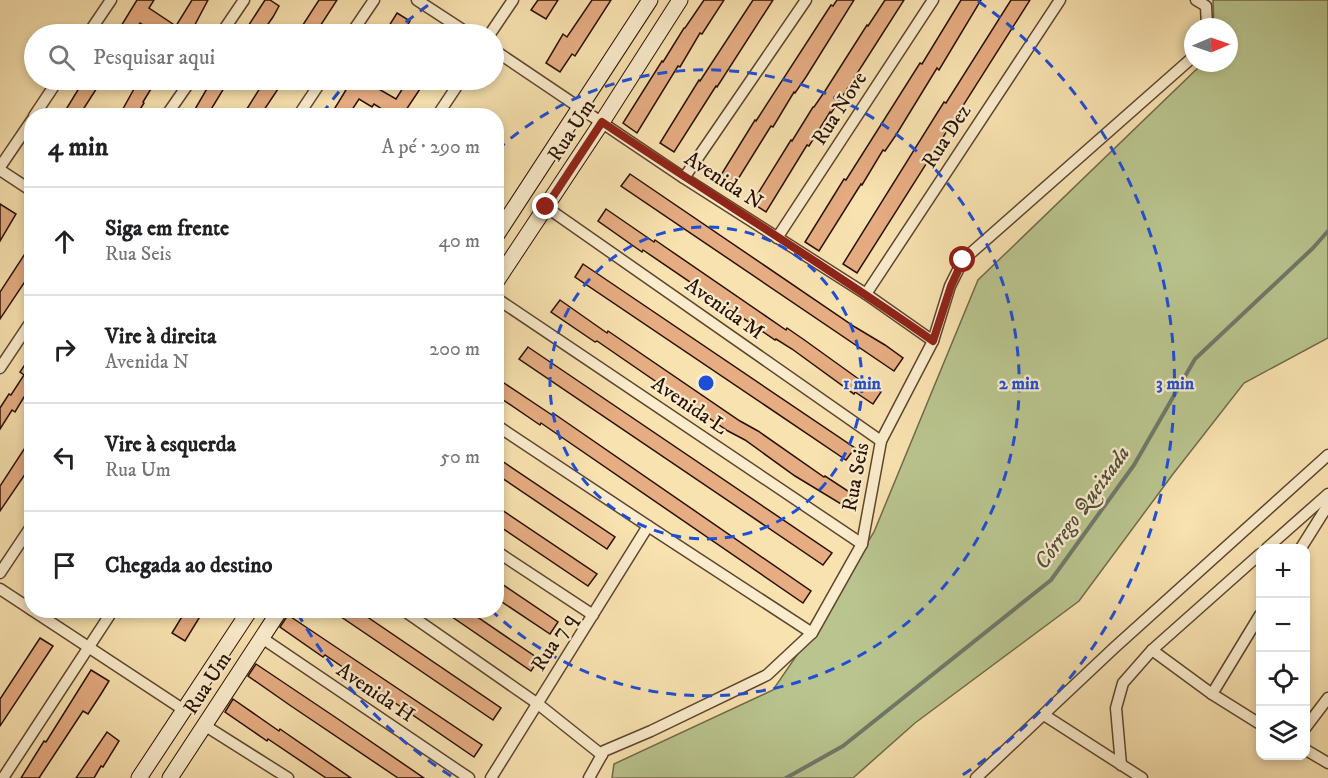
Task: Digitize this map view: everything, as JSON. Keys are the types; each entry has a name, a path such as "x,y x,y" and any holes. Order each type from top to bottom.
{"street":[{"path":"95,24 111,0"},
{"path":"228,24 244,0"},
{"path":"358,24 374,0"},
{"path":"417,0 454,24"},
{"path":"497,24 513,0"},
{"path":"504,224 650,0"},
{"name":"Rua Um","path":"504,270 680,0"},
{"path":"684,178 806,0"},
{"name":"Rua Nove","path":"777,238 933,0"},
{"name":"Rua Dez","path":"866,294 1060,0"},
{"path":"1201,3 1204,18"},
{"name":"Avenida N","path":"504,57 684,178 866,294 933,341"},
{"name":"Rua Seis","path":"602,755 604,751 767,675 812,633 862,544 881,441 933,341 951,286 963,260 1184,65"},
{"path":"39,108 51,90"},
{"path":"171,108 183,90"},
{"path":"303,108 315,90"},
{"path":"442,108 454,90"},
{"path":"24,132 0,169 24,186"},
{"name":"Avenida M","path":"546,207 881,441"},
{"name":"Avenida L","path":"504,303 862,544"},
{"path":"0,368 24,332"},
{"path":"504,430 812,633"},
{"path":"976,778 1114,648 1328,455"},
{"path":"1273,544 1328,494"},
{"path":"1304,544 1328,505"},
{"name":"Rua 7 q","path":"492,778 648,526"},
{"path":"0,573 24,537"},
{"path":"504,555 593,615"},
{"path":"1121,765 1116,708 1123,683 1152,650 1256,558"},
{"path":"0,589 24,605"},
{"path":"44,618 184,710"},
{"path":"3,778 108,618"},
{"path":"139,778 245,618"},
{"name":"Rua Um","path":"170,778 275,618"},
{"path":"414,618 538,705 602,755 589,778"},
{"path":"1212,694 1256,622"},
{"name":"Avenida H","path":"262,638 469,778"},
{"path":"1152,650 1212,694 1256,722"},
{"path":"1310,721 1328,698"},
{"path":"1044,715 1142,778"},
{"path":"204,725 288,778"},
{"path":"1310,753 1328,763"}],"green space":[{"path":"1213,0 1328,0 1328,338 1244,383 1079,601 915,723 853,778 612,778 614,764 773,690 812,633 874,532 978,280 1194,72 1238,72 1238,18 1214,18"}],"building":[{"path":"137,0 154,0 149,8 173,24 140,23 122,24"},
{"path":"192,0 208,0 195,24 177,24"},
{"path":"265,0 270,0 279,6 268,24 249,24"},
{"path":"319,0 337,0 321,24 303,24"},
{"path":"538,0 558,0 546,19 531,10"},
{"path":"592,0 611,0 575,56 572,54 560,72 546,63 563,34 567,37"},
{"path":"704,0 724,0 702,34 700,33 680,67 678,66 637,133 623,123"},
{"path":"753,0 773,0 674,152 660,143"},
{"path":"837,0 854,0 730,192 716,183 831,5 833,6"},
{"path":"885,0 904,0 842,97 809,146 807,145 766,212 752,203 791,140"},
{"path":"961,0 981,0 939,70 937,68 896,135 885,151 883,150 819,251 805,242 920,63 922,64"},
{"path":"1011,0 1030,0 857,273 843,264"},
{"path":"397,13 410,21 408,24 390,24"},
{"path":"78,90 96,90 84,108 67,108"},
{"path":"133,90 150,90 141,108 123,108"},
{"path":"206,90 223,90 212,108 196,108"},
{"path":"259,90 277,90 265,108 248,108"},
{"path":"346,90 380,90 396,99 402,90 419,90 407,108 380,108 374,104 372,107 359,99 353,108 335,108"},
{"path":"630,174 903,358 894,371 621,186"},
{"path":"0,204 16,214 0,241"},
{"path":"606,209 786,330 787,328 867,385 868,383 881,392 873,404 855,392 854,394 792,349 775,340 598,221"},
{"path":"24,255 24,283 0,319 0,292"},
{"path":"583,264 855,448 846,460 575,277"},
{"path":"560,300 854,495 846,507 795,476 745,440 728,431 551,312"},
{"path":"528,347 832,553 823,565 519,359"},
{"path":"24,375 24,397 0,429 0,408 9,394 11,395"},
{"path":"504,383 552,415 553,413 811,591 803,603 541,423 540,425 504,400"},
{"path":"24,449 24,476 0,511 0,486"},
{"path":"504,462 615,537 607,549 504,479"},
{"path":"504,511 597,574 588,586 504,529"},
{"path":"504,585 558,622 550,634 504,603"},
{"path":"181,618 199,618 185,641 172,633"},
{"path":"286,618 292,618 482,745 474,757 280,627"},
{"path":"343,618 369,618 501,708 493,720"},
{"path":"454,618 479,618 539,659 531,671"},
{"path":"40,638 53,646 0,726 0,699"},
{"path":"256,664 424,778 398,778 291,706 248,676"},
{"path":"91,670 109,681 101,694 88,714 83,711 39,778 21,778 44,741 46,742"},
{"path":"233,699 351,778 326,778 268,739 267,741 225,712"},
{"path":"107,732 119,741 103,767 101,766 94,778 76,778"}],"waterway":[{"name":"Córrego Queixada","path":"786,778 843,746 1051,580 1134,465 1195,359 1313,248 1328,231"}],"route":[{"path":"546,207 602,122 684,178 866,294 933,341 951,286 963,260"}]}
